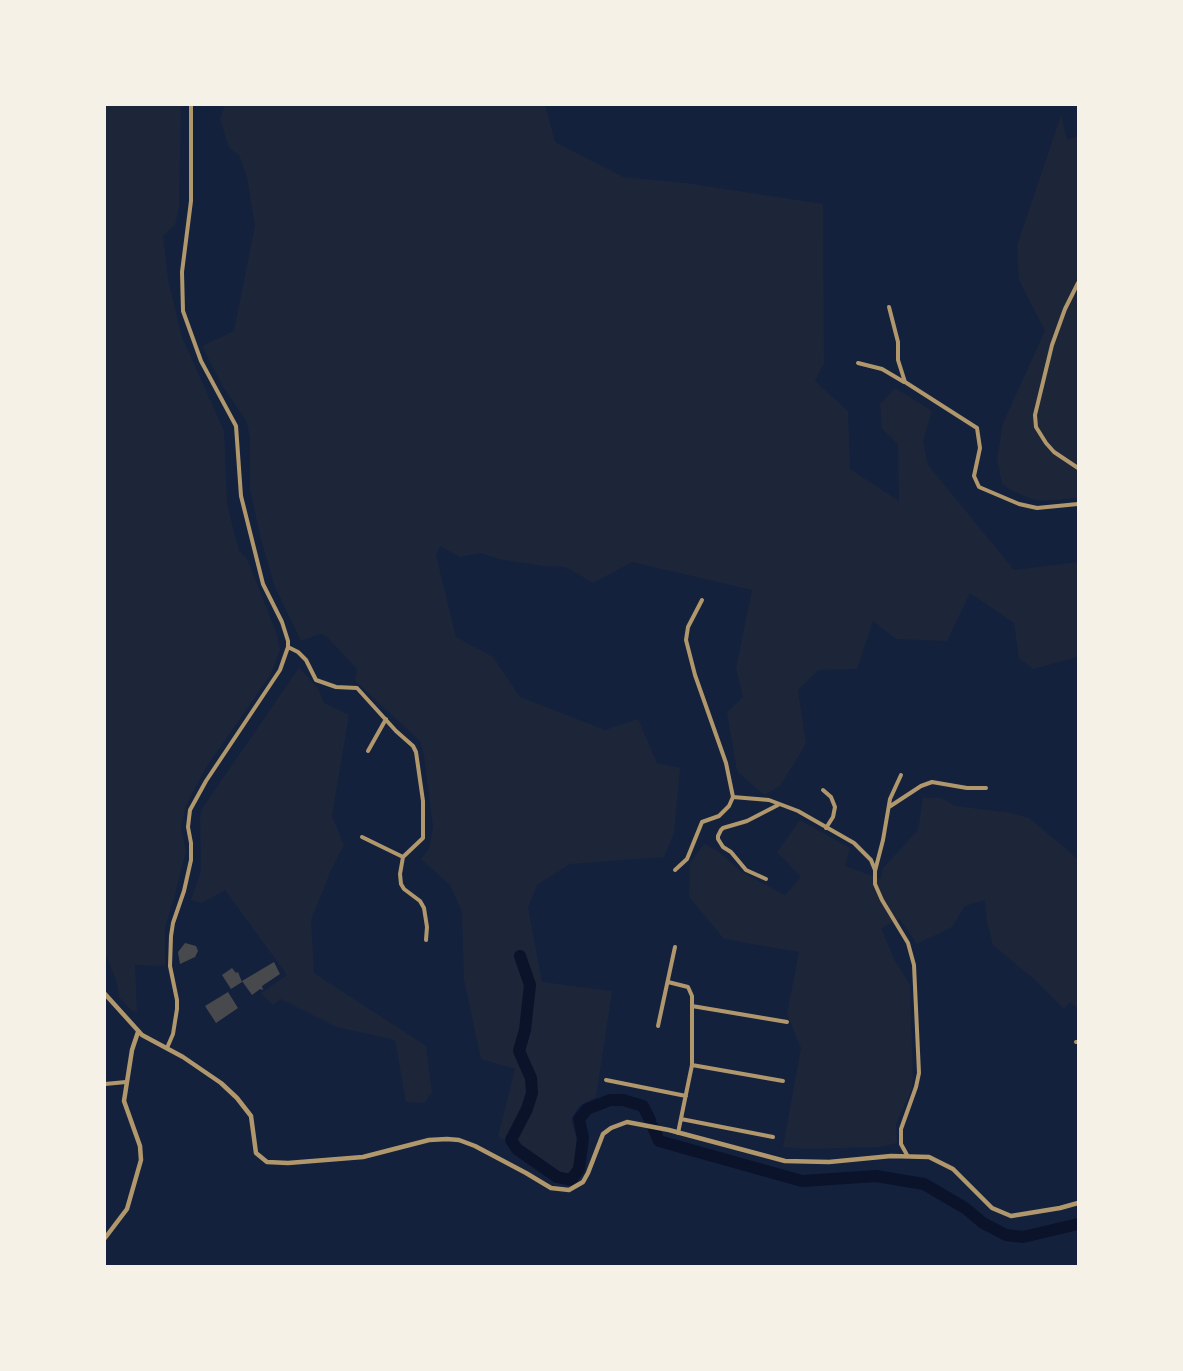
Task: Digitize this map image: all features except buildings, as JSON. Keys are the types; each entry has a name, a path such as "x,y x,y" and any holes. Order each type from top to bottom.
{"street":[{"path":"166,1048 173,1034 177,1009 170,966 171,936 191,860 188,821 190,810 212,771 280,670 288,647 282,622 262,584 241,496 236,426 201,361 183,311 182,272 191,201 191,105"},
{"path":"1078,283 1065,309 1052,345 1035,415 1036,427 1046,443 1054,452 1078,468"},
{"path":"889,307 898,342 898,360 905,382"},
{"path":"858,363 882,369 977,428 981,443 974,476 976,483 983,490 1037,508 1078,504"},
{"path":"675,870 687,859 702,822 719,816 729,806 733,797 726,763 695,675 686,640 688,627 702,600"},
{"path":"288,647 298,652 306,660 316,680 336,687 357,688 413,746 416,752 423,801 423,838 403,857 400,884 416,896 424,908 428,927 426,940"},
{"path":"368,751 386,719"},
{"path":"875,871 893,790 901,775"},
{"path":"890,807 921,786 932,782 967,788 986,788"},
{"path":"823,790 831,797 835,807 833,817 826,828"},
{"path":"733,797 769,800 798,812 854,843 871,860 879,893 908,943 914,965 919,1072 901,1129 901,1144 907,1155"},
{"path":"766,879 746,870 731,852 723,847 718,836 723,828 747,821 779,805"},
{"path":"362,837 403,857"},
{"path":"657,1026 675,947"},
{"path":"668,982 688,987 691,992 692,1006 692,1065 678,1133"},
{"path":"105,994 138,1032 220,1083 246,1108 251,1116 256,1153 267,1162 288,1163 363,1157 429,1140 459,1140 509,1163 551,1188 569,1190 583,1182 603,1134 627,1122 785,1161 829,1162 907,1155 929,1157 942,1162 961,1175 992,1208 1005,1215 1018,1216 1078,1203"},
{"path":"692,1006 787,1022"},
{"path":"105,1238 127,1209 141,1160 140,1146 124,1101 134,1042 138,1032"},
{"path":"692,1065 783,1081"},
{"path":"606,1080 686,1096"},
{"path":"105,1084 126,1083"},
{"path":"681,1119 773,1137"}],"shaded area":[{"path":"105,105 181,105 179,208 175,225 163,236 168,279 182,337 224,431 227,504 239,551 246,557 254,576 277,635 280,650 271,674 207,766 186,805 181,827 186,851 165,927 165,966 135,965 137,1012 131,1010 119,997 117,983 105,956"},
{"path":"225,105 545,105 555,142 623,177 686,183 823,204 824,363 815,381 848,411 850,469 899,501 898,444 882,429 880,404 895,388 932,411 923,441 928,465 1014,570 1078,562 1078,657 1033,669 1019,658 1014,623 970,593 947,641 896,639 873,621 857,669 818,670 798,690 806,744 780,786 764,795 737,771 727,712 743,697 736,668 752,590 632,562 593,583 566,567 542,566 499,559 480,553 460,557 440,546 436,555 456,637 493,657 520,697 605,730 638,719 657,763 680,768 674,833 664,857 570,864 537,885 528,908 542,982 612,991 596,1097 579,1106 571,1119 579,1148 575,1166 569,1173 560,1173 498,1136 515,1069 481,1059 464,980 462,912 450,885 421,859 429,849 433,827 424,755 420,741 355,681 357,669 327,637 320,634 301,641 275,587 261,540 250,489 250,437 246,420 223,387 202,346 234,331 255,226 247,177 239,155 229,148 220,119"},
{"path":"1061,115 1067,140 1078,136 1078,498 1044,501 1031,499 1009,489 1002,483 997,460 1003,423 1045,331 1019,280 1017,246"},
{"path":"299,668 318,688 324,703 349,715 332,816 344,845 331,870 311,920 314,973 426,1046 432,1093 424,1103 406,1102 395,1040 337,1027 281,999 273,1005 261,993 287,975 225,890 202,903 191,900 201,871 200,817 203,807"},
{"path":"923,798 941,798 956,806 1011,813 1029,818 1078,859 1078,1009 1070,1002 1064,1009 1036,981 993,945 987,922 985,900 965,906 952,927 917,944 900,919 881,928 894,959 910,985 913,1081 911,1091 896,1124 897,1143 880,1147 807,1149 783,1147 801,1048 787,1014 799,952 724,939 689,897 690,863 704,844 718,851 743,873 785,895 801,877 777,852 800,820 850,848 845,866 881,879 883,868 918,830"}],"waterway":[{"path":"520,956 530,985 525,1030 519,1051 531,1078 532,1093 527,1109 511,1140 517,1149 557,1177 571,1180 579,1169 583,1138 579,1119 587,1109 610,1100 623,1100 643,1106 650,1120"},
{"path":"653,1127 659,1141 802,1181 876,1176 924,1184 965,1208 983,1223 1006,1235 1023,1237 1078,1224"}]}
